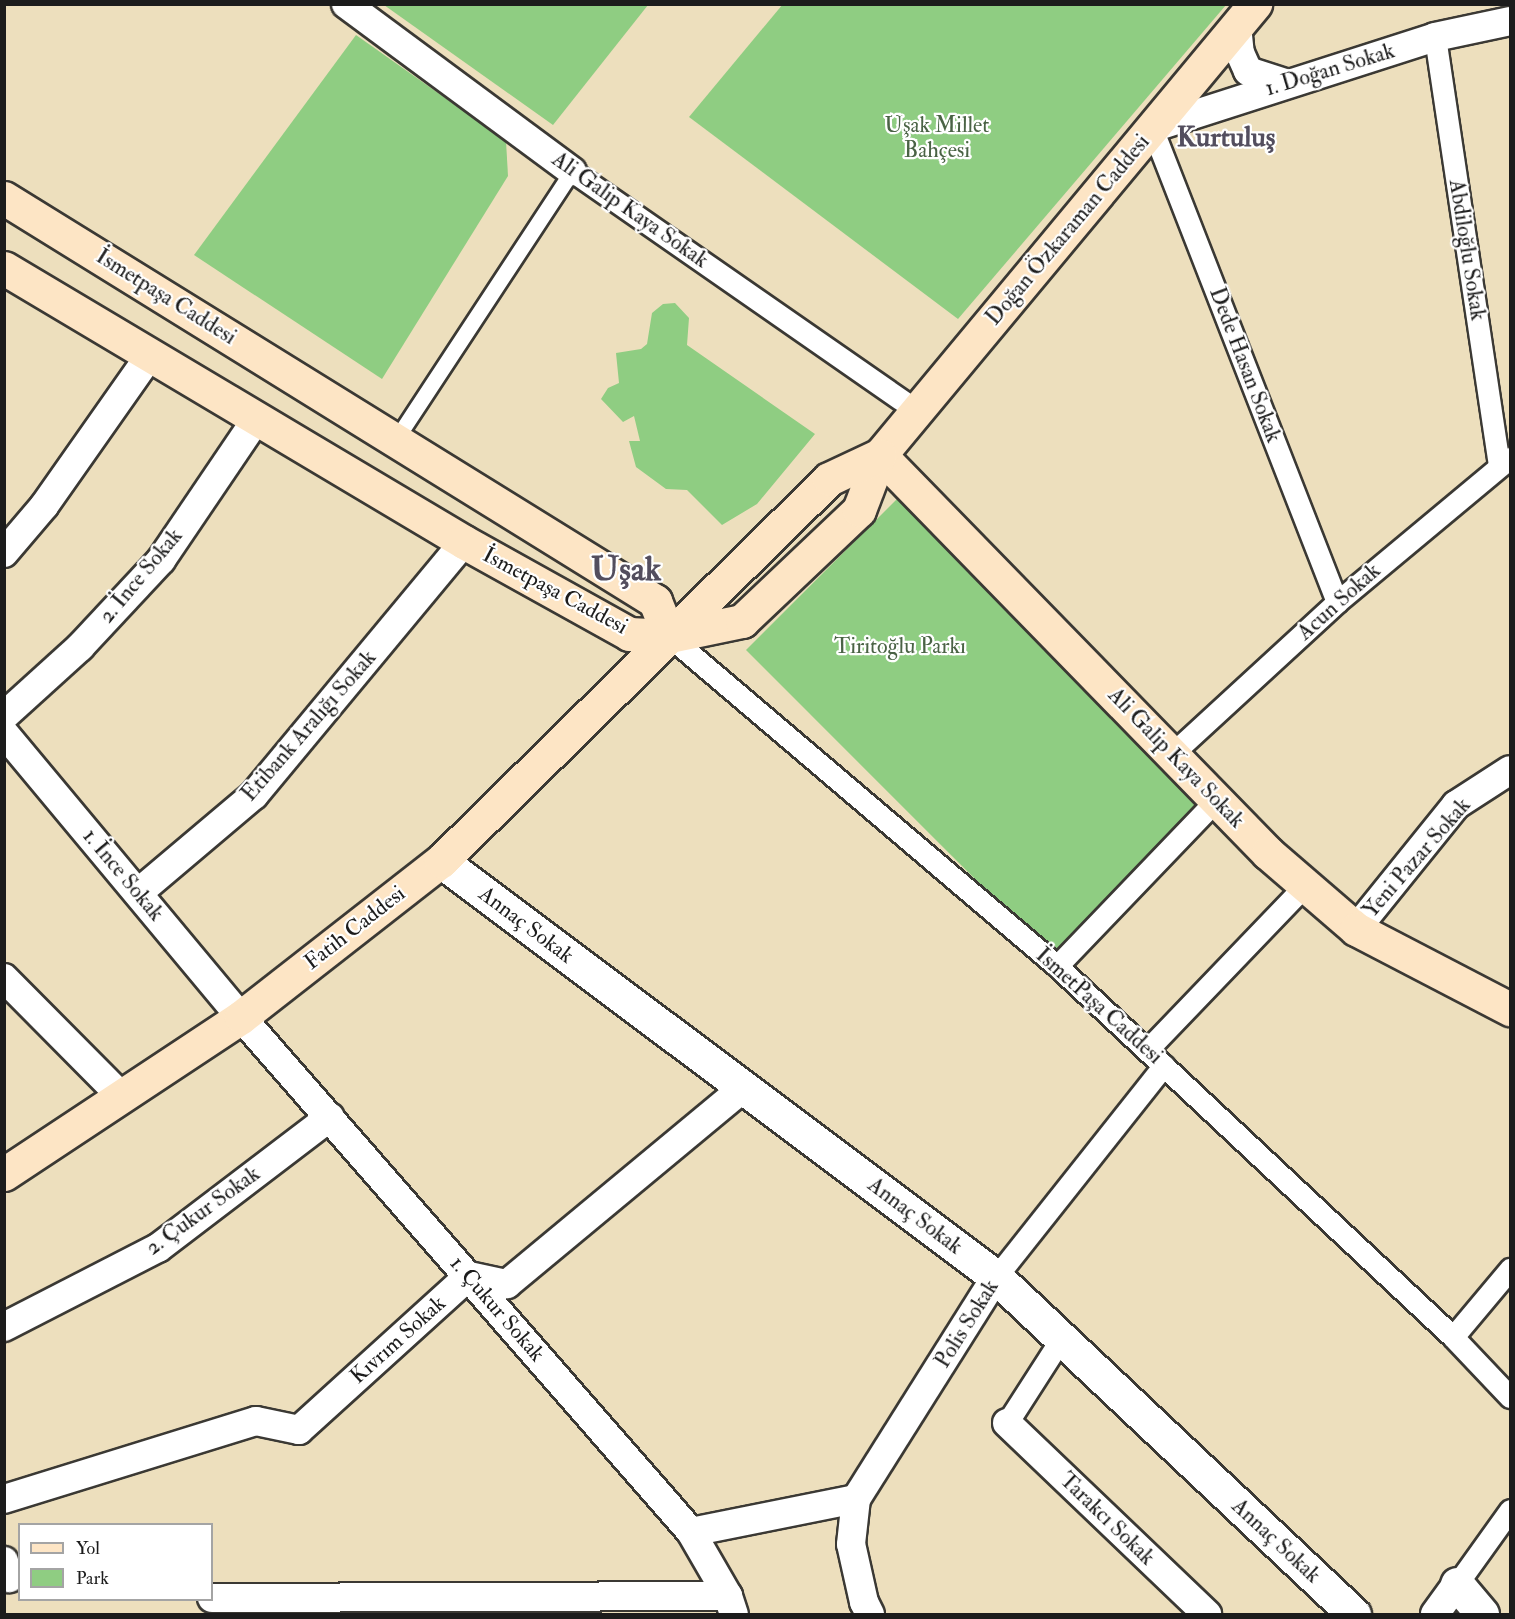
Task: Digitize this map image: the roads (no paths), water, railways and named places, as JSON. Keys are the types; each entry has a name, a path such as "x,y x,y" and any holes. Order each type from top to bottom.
{"main road":[{"name":"Doğan Özkaraman Caddesi","path":"669,636 741,621 859,510 880,455 1246,15"},
{"name":"İsmetpaşa Caddesi","path":"4,198 656,601 669,636 629,634 464,542 4,268"},
{"name":"Doğan Özkaraman Caddesi","path":"669,636 828,479 880,455"},
{"name":"Ali Galip Kaya Sokak","path":"880,455 1173,753 1216,800 1305,885 1356,929 1510,1010"},
{"name":"Fatih Caddesi","path":"4,1174 241,1017 441,861 669,636"}],"street":[{"name":"Ali Galip Kaya Sokak","path":"346,4 572,171 917,411"},
{"path":"1246,15 1240,53 1248,71 1286,83"},
{"name":"1. Doğan Sokak","path":"1152,128 1286,83 1435,37 1510,21"},
{"name":"Abdiloğlu Sokak","path":"1435,37 1505,461"},
{"name":"Dede Hasan Sokak","path":"1152,128 1337,602"},
{"path":"4,553 44,506 150,355"},
{"name":"2. İnce Sokak","path":"4,716 80,646 161,560 257,418"},
{"name":"Acun Sokak","path":"1173,753 1337,602 1505,461"},
{"name":"Etibank Aralığı Sokak","path":"138,893 254,795 464,542"},
{"name":"İsmetPaşa Caddesi","path":"669,636 1057,966 1454,1337 1510,1397"},
{"name":"1. İnce Sokak","path":"4,733 241,1017"},
{"name":"Yeni Pazar Sokak","path":"1356,929 1456,805 1510,770"},
{"path":"1057,966 1216,800"},
{"name":"Annaç Sokak","path":"441,861 996,1277 1354,1614"},
{"path":"1148,1049 1305,885"},
{"path":"4,978 121,1096"},
{"name":"1. Çukur Sokak","path":"241,1017 691,1532 731,1605"},
{"name":"Polis Sokak","path":"870,1614 864,1602 851,1544 856,1499 996,1277 1164,1065"},
{"path":"469,1276 507,1284 743,1088"},
{"name":"2. Çukur Sokak","path":"4,1327 158,1248 330,1117"},
{"path":"1454,1337 1510,1269"},
{"name":"Kıvrım Sokak","path":"4,1499 255,1421 299,1430 469,1276"},
{"path":"1007,1423 1061,1339"},
{"name":"Tarakcı Sokak","path":"1007,1423 1207,1614"},
{"path":"691,1532 856,1499"},
{"path":"1435,1614 1510,1510"},
{"path":"1457,1584 1482,1614"},
{"path":"213,1598 314,1607 731,1605"}],"lane":[{"path":"396,439 572,171"}],"district":[{"name":"Kurtuluş","path":"1226,138"},
{"name":"Uşak","path":"626,570"}],"park label":[{"name":"Uşak Millet Bahçesi","path":"937,138"},
{"name":"Tiritoğlu Parkı","path":"900,647"}]}
